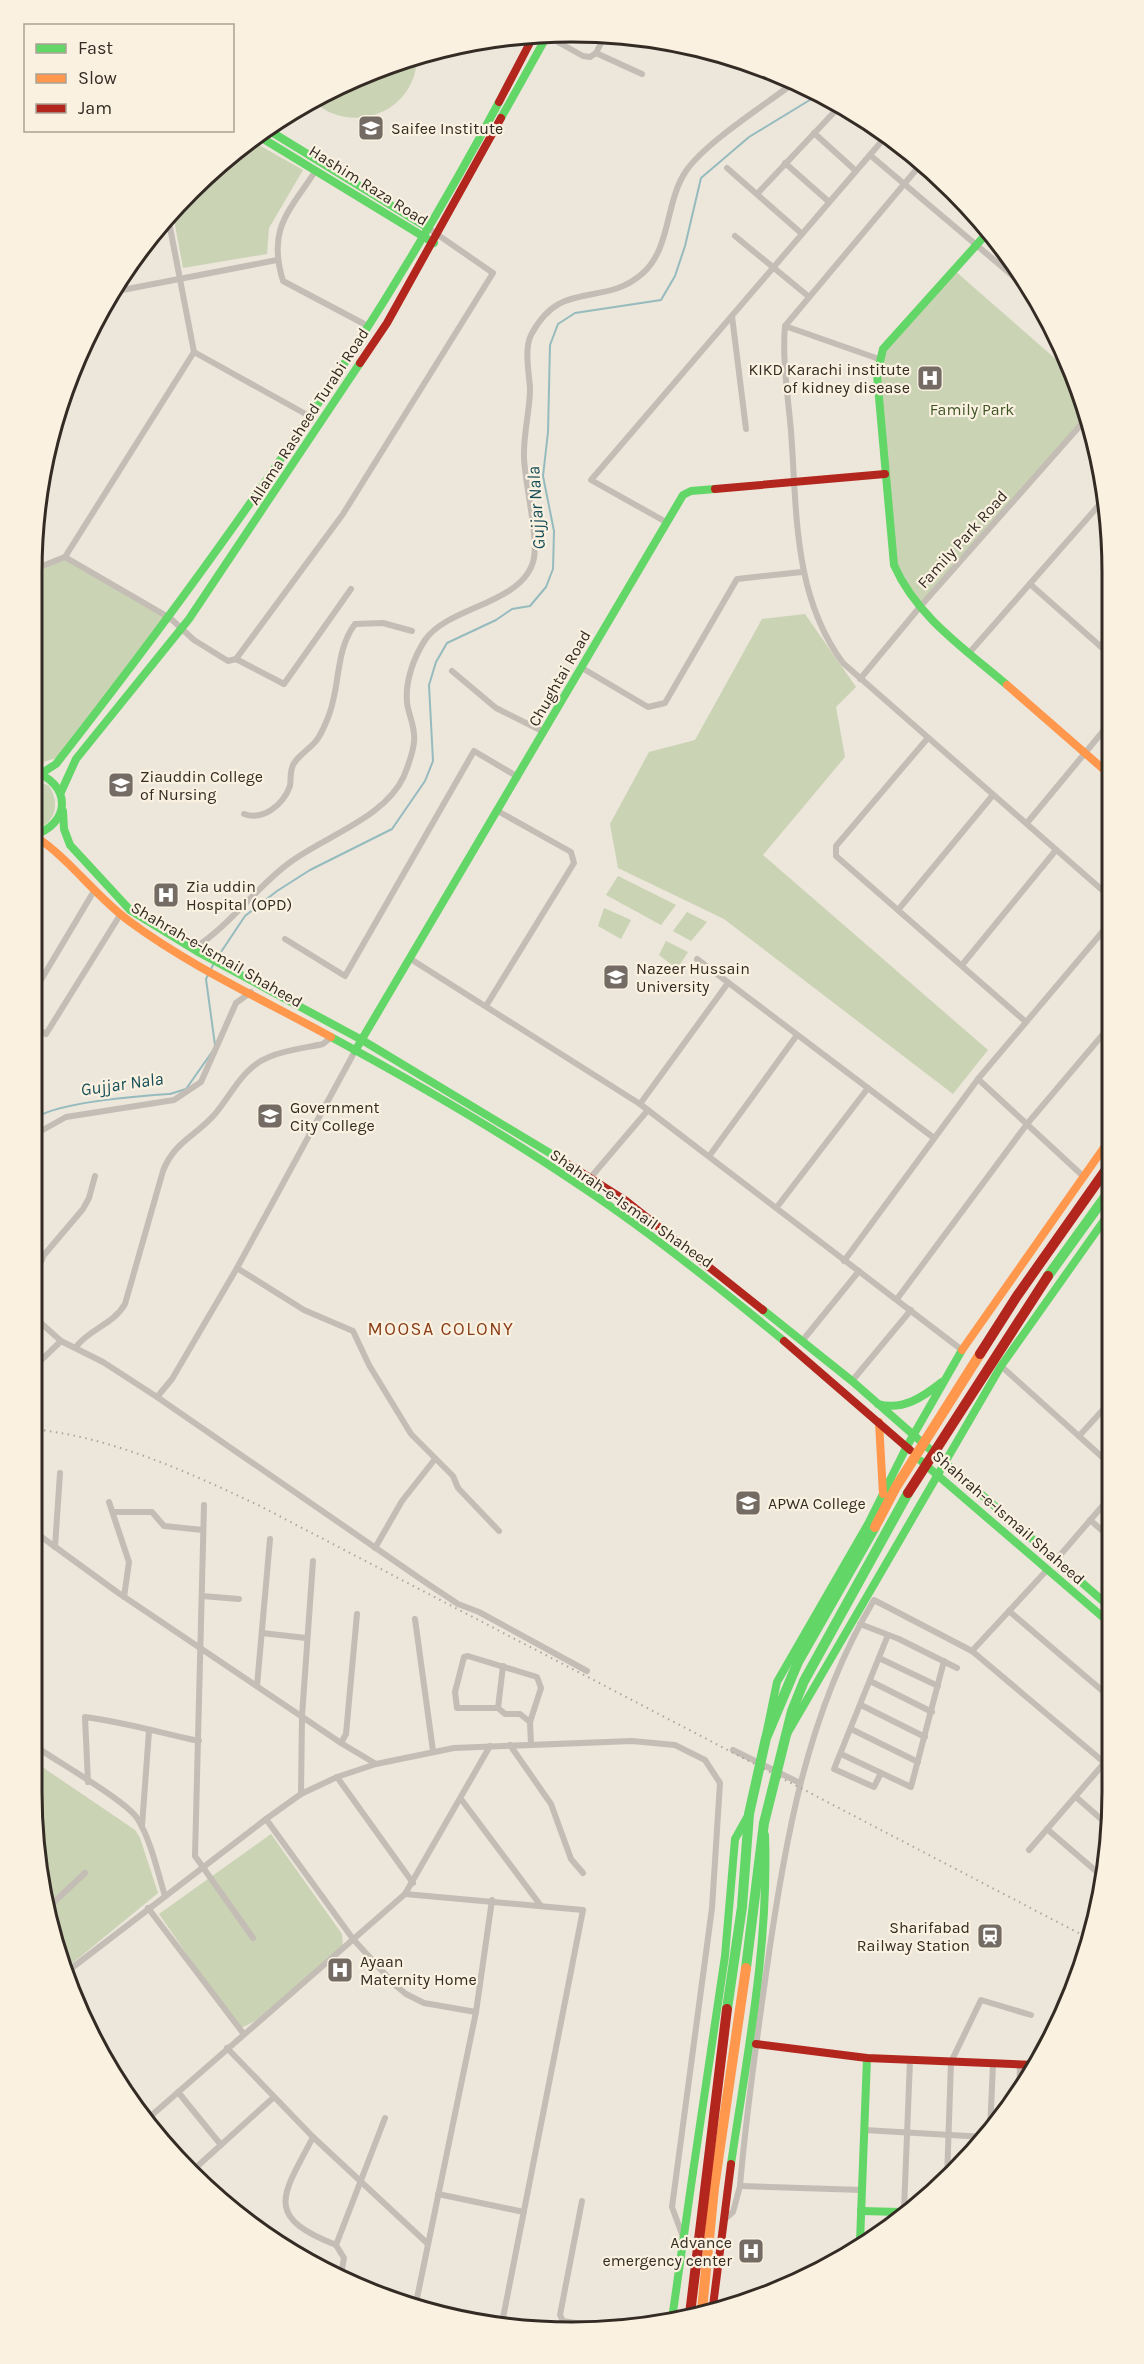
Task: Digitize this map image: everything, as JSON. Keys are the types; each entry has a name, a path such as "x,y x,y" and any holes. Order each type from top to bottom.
{"main road":[{"name":"Allama Rasheed Turabi Road","path":"61,792 76,759 182,628 387,323 543,43"},
{"name":"Allama Rasheed Turabi Road","path":"42,770 56,764 170,618 311,417 425,232 528,44"},
{"name":"Hashim Raza Road","path":"274,134 425,232"},
{"name":"Hashim Raza Road","path":"266,140 436,238"},
{"path":"983,238 883,349 879,359 877,375 894,565 904,588 919,608 1102,768"},
{"name":"Chughtai Road","path":"355,1051 682,495 691,491 885,474"},
{"path":"42,775 57,784 61,792"},
{"name":"Shahrah-e-Ismail Shaheed","path":"61,792 64,830 70,845 84,863 130,910 192,952 244,981 251,992 482,1125 586,1190 730,1297 879,1422 906,1448 1102,1617"},
{"path":"42,832 53,826 63,811"},
{"name":"Shahrah-e-Ismail Shaheed","path":"42,841 55,849 120,915 362,1040 591,1177 626,1201 852,1381 1102,1600"},
{"path":"691,2308 714,2101 742,1907 749,1814 777,1682 868,1524 906,1448 962,1350 1102,1150"},
{"path":"766,1738 798,1662 839,1594 896,1487 1017,1296 1102,1175"},
{"path":"702,2306 714,2188 749,1949 764,1823 785,1737 804,1681 855,1593 918,1474 1034,1295 1102,1201"},
{"path":"785,1737 1001,1366 1102,1223"},
{"path":"878,1404 891,1408 910,1403 945,1380"},
{"path":"879,1422 884,1494"},
{"path":"673,2312 722,1978 735,1839 749,1814"},
{"path":"713,2303 764,1938 767,1886 764,1823"},
{"path":"756,2044 867,2058 1026,2065"},
{"path":"860,2237 867,2058"},
{"path":"861,2211 896,2211"}],"street":[{"path":"557,42 583,56 590,57 596,53 601,43"},
{"path":"596,53 642,74"},
{"path":"192,952 224,927 255,893 288,863 338,831 370,816 391,796 404,776 414,742 413,723 407,703 408,685 414,661 427,638 452,620 490,601 527,576 535,556 524,457 530,392 528,339 543,313 567,298 627,286 646,270 662,242 673,197 686,171 703,152 787,88"},
{"path":"757,194 835,112"},
{"path":"814,133 856,171"},
{"path":"666,522 591,480 881,142"},
{"path":"870,155 964,237 978,244 1008,270"},
{"path":"785,163 828,201"},
{"path":"727,168 801,233"},
{"path":"316,170 278,229 277,260 283,281 368,326"},
{"path":"916,170 785,326 802,573 816,617 829,645 843,663 927,739 1102,890"},
{"path":"42,566 65,557 194,352 170,228"},
{"path":"735,236 808,296"},
{"path":"65,557 170,618 194,640 228,661 236,659 343,514 493,273 436,238"},
{"path":"124,290 277,260"},
{"path":"732,316 746,429"},
{"path":"785,326 879,359"},
{"path":"194,352 311,417"},
{"name":"Family Park Road","path":"860,679 919,608 1081,425"},
{"path":"970,652 1097,507"},
{"path":"582,668 648,707 665,703 738,579 802,573"},
{"path":"1030,584 1100,646 1102,644"},
{"path":"236,659 284,684 351,589"},
{"path":"244,814 254,818 268,813 283,798 289,787 292,767 318,739 328,717 341,652 347,634 355,624 382,623 412,631"},
{"path":"452,671 496,708 544,732"},
{"path":"1027,823 1102,732"},
{"path":"927,739 836,846 836,856 1026,1022"},
{"path":"285,939 345,976 474,751 518,777"},
{"path":"898,910 993,795"},
{"path":"486,1006 573,863 571,852 496,810"},
{"path":"962,965 1056,850"},
{"path":"42,978 94,891"},
{"path":"42,1031 46,1034 120,915"},
{"path":"844,1261 978,1079 1102,932"},
{"path":"409,958 640,1104 710,1155 844,1261 962,1350"},
{"path":"697,959 934,1138"},
{"path":"640,1104 728,982"},
{"path":"42,1130 66,1117 174,1100 201,1082 236,1003 251,992"},
{"path":"710,1155 797,1035"},
{"path":"897,1299 1027,1124 1102,1035"},
{"path":"76,1347 85,1335 114,1319 125,1304 163,1171 171,1152 214,1115 240,1079 255,1065 267,1057 323,1044 330,1038"},
{"path":"157,1397 172,1379 237,1268 355,1051"},
{"path":"978,1079 1083,1176"},
{"path":"777,1208 868,1088"},
{"path":"591,1177 648,1110"},
{"path":"42,1260 83,1209 89,1198 95,1176"},
{"path":"237,1268 304,1310 353,1331 369,1365 411,1434 453,1476 458,1488 499,1531"},
{"path":"803,1340 859,1271"},
{"path":"852,1381 911,1310"},
{"path":"42,1324 61,1341 76,1347 157,1397 458,1604 479,1612 587,1671"},
{"path":"42,1359 61,1341"},
{"path":"1001,1366 1102,1457"},
{"path":"1079,1436 1102,1411"},
{"path":"375,1548 402,1501 435,1459"},
{"path":"55,1547 60,1473"},
{"path":"109,1502 129,1562 124,1597"},
{"path":"204,1505 195,1856 253,1938"},
{"path":"1056,1560 1102,1506"},
{"path":"112,1512 152,1512 164,1526 203,1530"},
{"path":"1090,1520 1102,1530"},
{"path":"42,1537 124,1597 341,1743 376,1764"},
{"path":"258,1686 270,1539"},
{"path":"301,1794 306,1638 313,1562"},
{"path":"972,1651 1047,1570"},
{"path":"202,1596 239,1599"},
{"path":"724,2220 733,2212 740,2186 772,1929 800,1783 827,1696 860,1624 874,1600 972,1651 1102,1759"},
{"path":"1009,1611 1102,1690"},
{"path":"341,1743 346,1734 357,1614"},
{"path":"415,1619 433,1751"},
{"path":"860,1624 957,1668"},
{"path":"262,1633 306,1638"},
{"path":"881,1773 874,1787 834,1769 888,1635"},
{"path":"530,1722 520,1714 505,1714 498,1708 457,1708 454,1692 464,1658 468,1656 530,1673 539,1680 541,1688 530,1722 531,1745"},
{"path":"879,1658 938,1686"},
{"path":"841,1754 911,1787 944,1661"},
{"path":"498,1708 503,1666"},
{"path":"870,1682 932,1712"},
{"path":"861,1705 925,1737"},
{"path":"88,1782 86,1717 123,1722 149,1731 199,1741"},
{"path":"851,1729 918,1762"},
{"path":"142,1828 149,1731"},
{"path":"72,1968 266,1819 301,1794 337,1777 376,1764 433,1751 490,1746 632,1741 675,1745 705,1760 720,1783 712,1908 672,2207 683,2238"},
{"path":"510,1745 551,1804 571,1859 583,1873"},
{"path":"152,2115 243,2033 405,1894 490,1746"},
{"path":"734,1750 800,1783"},
{"path":"42,1751 127,1807 142,1828 165,1896"},
{"path":"1029,1850 1102,1766"},
{"path":"337,1777 413,1883"},
{"path":"1076,1797 1101,1819"},
{"path":"460,1799 541,1906"},
{"path":"266,1819 353,1939 406,1994 424,2003 476,2012"},
{"path":"1047,1829 1096,1871"},
{"path":"54,1902 85,1873"},
{"path":"405,1894 492,1900 583,1910 503,2317"},
{"path":"417,2299 476,2012 492,1900"},
{"path":"148,1908 243,2033"},
{"path":"948,2166 951,2062 981,2000 1031,2015"},
{"path":"227,2048 313,2137 428,2244"},
{"path":"902,2206 908,2131 909,2060"},
{"path":"991,2117 993,2064"},
{"path":"1020,2065 1020,2075"},
{"path":"178,2092 221,2145"},
{"path":"197,2167 274,2097"},
{"path":"336,2245 385,2118"},
{"path":"864,2130 908,2131 950,2137 973,2137"},
{"path":"313,2137 286,2190 284,2201 290,2214 305,2232 336,2245 344,2258 342,2269"},
{"path":"740,2186 862,2190"},
{"path":"438,2194 524,2212"},
{"path":"569,2322 563,2321 560,2315 582,2201"}],"green space":[{"path":"416,66 414,76 406,92 394,105 379,113 363,117 346,117 329,112 320,106 369,82"},
{"path":"259,145 303,170 269,228 267,254 183,268 175,222 197,197 249,152"},
{"name":"Family Park","path":"954,270 1058,361 1081,425 919,608 894,565 879,359"},
{"path":"68,559 170,618 57,758 42,762 42,572 42,568"},
{"path":"805,614 856,687 836,707 845,757 763,855 988,1050 953,1094 724,919 618,868 610,824 649,752 695,740 762,619"},
{"path":"42,783 49,786 55,800 54,813 42,827"},
{"path":"618,876 676,905 661,925 606,895"},
{"path":"604,908 631,920 621,939 598,926"},
{"path":"687,912 707,922 691,941 673,931"},
{"path":"666,941 688,952 677,969 659,955"},
{"path":"42,1767 135,1830 140,1838 158,1893 71,1965 52,1895 47,1861 43,1827"},
{"path":"271,1834 342,1934 343,1947 255,2021 239,2029 159,1914"}],"waterway":[{"name":"Gujjar Nala","path":"217,958 245,916 277,891 310,870 392,829 425,781 433,761 429,685 436,662 447,643 496,620 512,609 530,606 546,587 553,569 554,531 543,476 548,432 550,345 558,324 575,313 661,300 675,276 685,246 701,178 749,137 811,99"},
{"name":"Gujjar Nala","path":"214,963 206,979 215,1045"},
{"name":"Gujjar Nala","path":"42,1114 76,1105 118,1098 170,1094 186,1089 212,1052"}],"railway":[{"path":"42,1430 91,1440 149,1458 260,1506 1082,1935"}],"traffic: fast":[{"path":"501,118 543,43"},
{"path":"42,773 56,764 117,685 177,605 292,442 400,275 499,102"},
{"path":"274,134 428,228"},
{"path":"265,140 434,243"},
{"path":"983,238 883,349 877,375 894,565 903,583 928,616 1007,685"},
{"path":"61,792 76,759 189,619 360,363"},
{"path":"355,1051 683,495 691,491 715,489"},
{"path":"42,776 54,785 60,794 62,804 60,813 54,822 42,831"},
{"path":"63,811 64,829 70,845 130,910 200,953 362,1040 563,1161"},
{"path":"331,1037 460,1110 585,1189 686,1262 784,1341"},
{"path":"1048,1276 1102,1201"},
{"path":"787,1734 1001,1366 1102,1223"},
{"path":"763,1310 852,1381 1102,1600"},
{"path":"766,1735 777,1682 868,1524 906,1448 962,1350"},
{"path":"878,1404 887,1406 904,1404 927,1393 942,1382"},
{"path":"921,1461 1102,1616"},
{"path":"746,1968 764,1823 792,1711 804,1681 908,1493"},
{"path":"727,2009 742,1907 749,1814 766,1738 798,1662 875,1527"},
{"path":"693,2172 725,1956 735,1839 749,1814"},
{"path":"731,2164 756,2000 764,1918 765,1835"},
{"path":"860,2237 867,2058"},
{"path":"673,2312 693,2172"},
{"path":"861,2211 895,2212"}],"traffic: slow":[{"path":"1007,685 1102,768"},
{"path":"42,841 105,901 153,938 202,968 331,1037"},
{"path":"962,1350 1102,1150"},
{"path":"875,1527 896,1487 980,1354"},
{"path":"879,1422 883,1494"},
{"path":"702,2306 714,2188 746,1968"}],"traffic: jam":[{"path":"499,102 529,44"},
{"path":"360,363 387,323 501,118"},
{"path":"715,489 885,474"},
{"path":"563,1161 626,1201 763,1310"},
{"path":"980,1354 1017,1296 1102,1175"},
{"path":"908,1493 1048,1276"},
{"path":"784,1341 910,1450"},
{"path":"691,2308 727,2009"},
{"path":"756,2044 867,2058 1026,2065"},
{"path":"713,2303 731,2164"}],"place":[{"name":"Saifee Institute","path":"371,128"},
{"name":"KIKD Karachi institute of kidney disease","path":"930,378"},
{"name":"Ziauddin College of Nursing","path":"121,785"},
{"name":"Zia uddin Hospital (OPD)","path":"166,895"},
{"name":"Nazeer Hussain University","path":"616,977"},
{"name":"Government City College","path":"270,1116"},
{"name":"APWA College","path":"748,1503"},
{"name":"Sharifabad Railway Station","path":"990,1936"},
{"name":"Ayaan Maternity Home","path":"340,1970"},
{"name":"Advance emergency center","path":"751,2251"}],"district":[{"name":"MOOSA COLONY","path":"441,1329"}]}
